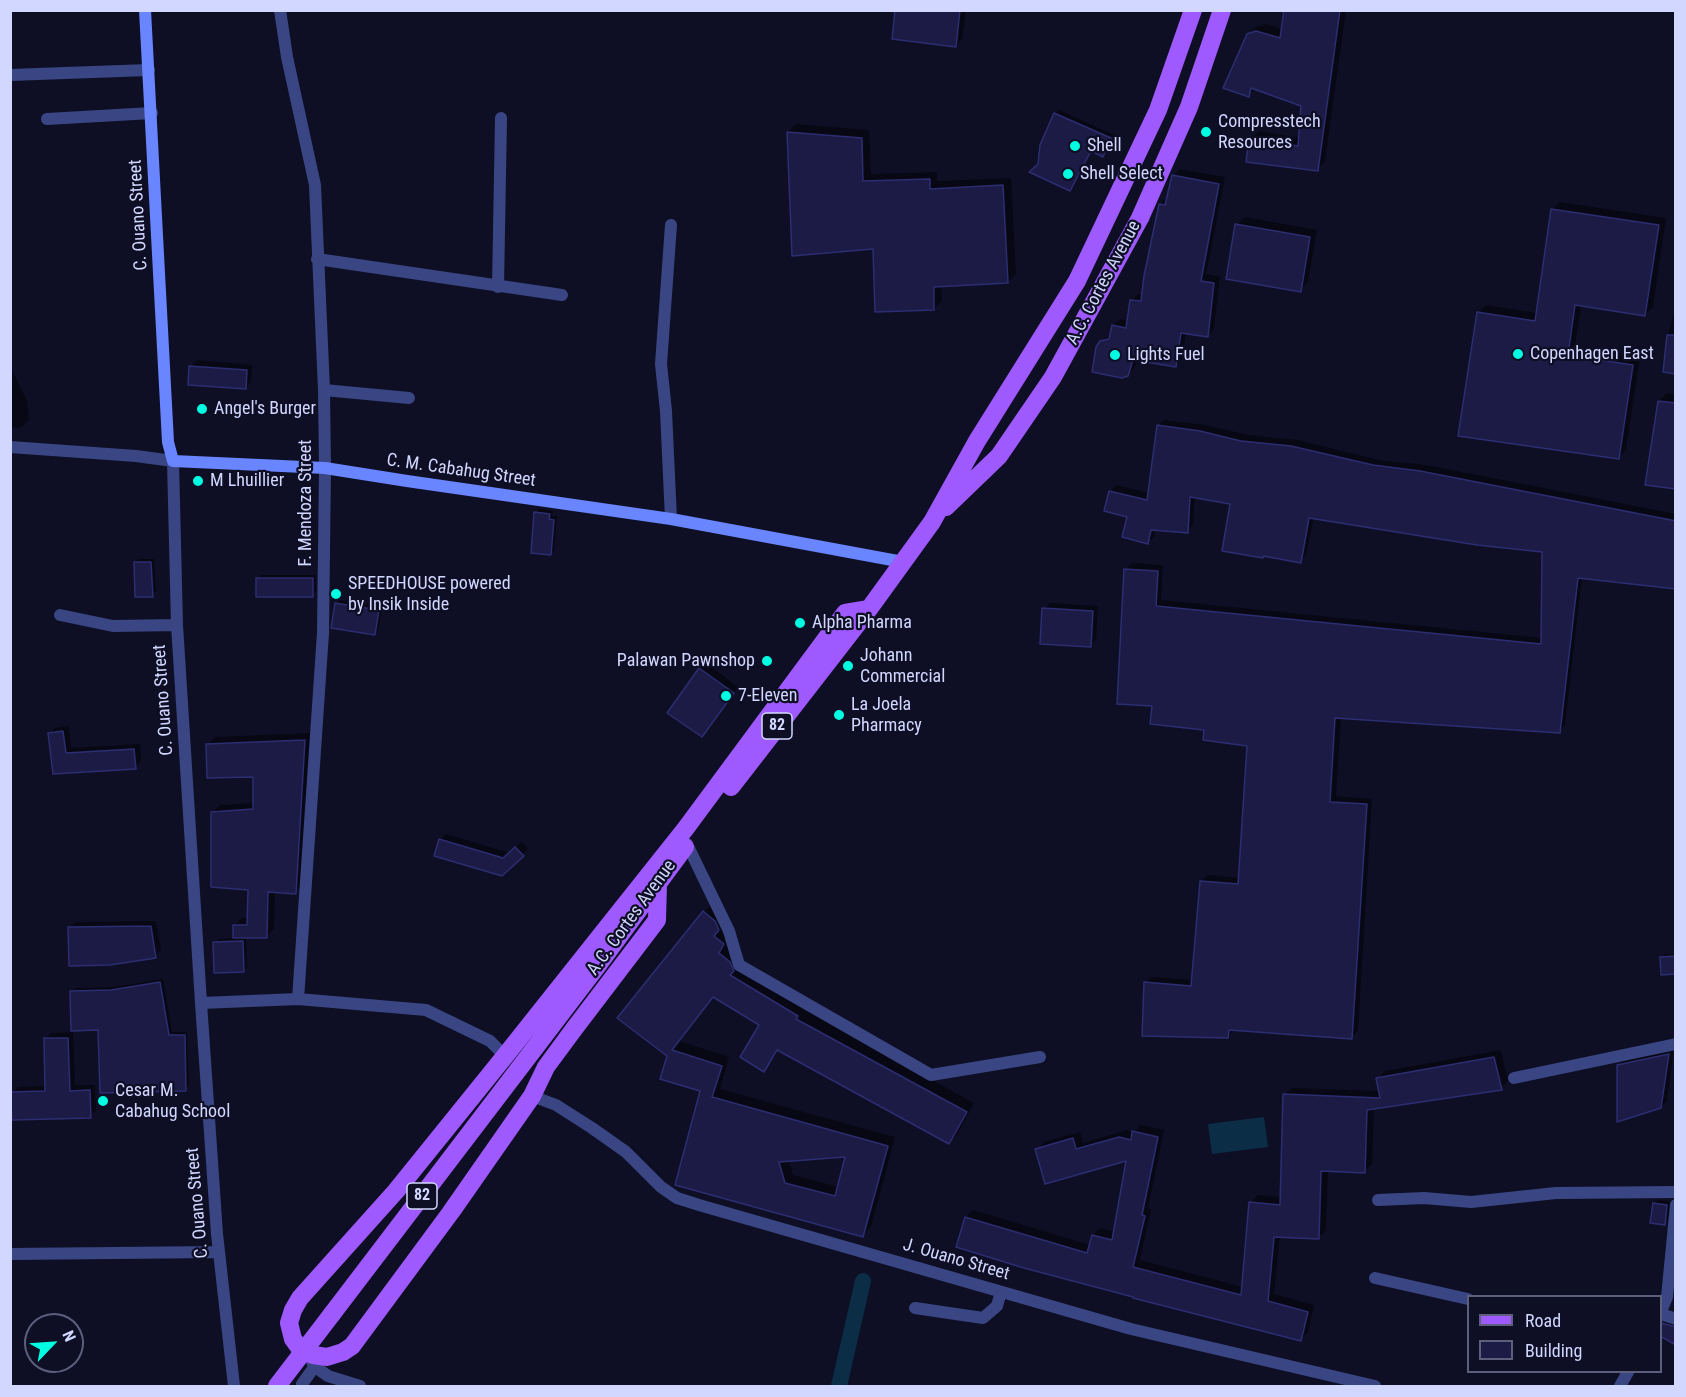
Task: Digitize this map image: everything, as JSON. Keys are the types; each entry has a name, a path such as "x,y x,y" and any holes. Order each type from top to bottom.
{"main road":[{"name":"A.C. Cortes Avenue","path":"277,1386 932,522 977,441 1077,280 1158,110 1193,10"},
{"name":"A.C. Cortes Avenue","path":"932,522 999,456 1053,377 1140,218 1189,107 1222,10"},
{"path":"658,884 657,920 546,1067 532,1096 452,1212 352,1347 343,1352 312,1360 295,1344 291,1334 290,1319 295,1306 396,1191 686,828 845,613 868,609"}],"street":[{"name":"C. Ouano Street","path":"145,10 168,442 173,461 177,625 201,1003 219,1252 234,1386"},
{"name":"F. Mendoza Street","path":"280,10 287,57 315,185 324,390 323,633 298,999"},
{"path":"10,75 149,70"},
{"path":"47,119 152,113"},
{"path":"498,287 501,118"},
{"path":"670,519 666,411 661,364 671,225"},
{"path":"317,259 562,295"},
{"path":"324,390 409,398"},
{"name":"C. M. Cabahug Street","path":"10,447 136,456 173,461 325,468 407,482 670,519 903,562"},
{"path":"60,615 113,626 177,625"},
{"path":"687,844 729,931 739,965 931,1075 1040,1057"},
{"path":"201,1003 298,999 426,1010 490,1041 505,1056"},
{"path":"1514,1078 1676,1044"},
{"name":"J. Ouano Street","path":"532,1096 556,1105 626,1152 661,1187 677,1197 1131,1329 1375,1386"},
{"path":"1378,1200 1424,1198 1471,1202 1556,1193 1676,1192"},
{"path":"1662,1311 1666,1297 1676,1205"},
{"path":"10,1254 219,1252"},
{"path":"1375,1278 1467,1299"},
{"path":"915,1308 984,1318 997,1306 1001,1292"},
{"path":"302,1384 312,1360 328,1376 360,1386"}],"water":[{"path":"1264,1117 1268,1147 1212,1154 1208,1124"}],"building":[{"path":"895,10 960,10 956,47 892,39"},
{"path":"1284,10 1340,10 1318,171 1246,162 1249,139 1298,146 1301,106 1251,88 1249,97 1223,88 1247,34 1256,31 1280,38"},
{"path":"1054,113 1111,138 1103,157 1091,151 1070,191 1029,172 1038,164 1040,145"},
{"path":"787,132 862,138 863,181 930,179 930,189 1003,185 1008,283 934,287 934,310 875,312 873,249 792,256"},
{"path":"1172,175 1219,184 1201,281 1214,283 1208,337 1181,333 1176,367 1133,360 1128,376 1122,378 1092,372 1096,347 1100,341 1109,339 1112,325 1126,328 1130,300 1141,301 1159,204 1165,205"},
{"path":"1551,209 1659,225 1645,316 1575,305 1568,355 1633,365 1619,459 1458,436 1477,312 1535,321"},
{"path":"1235,224 1310,237 1301,292 1226,279"},
{"path":"1667,335 1676,335 1676,374 1663,372"},
{"path":"189,366 247,370 246,389 188,385"},
{"path":"1658,401 1676,403 1676,489 1645,485"},
{"path":"1157,425 1200,431 1241,441 1291,446 1373,465 1420,471 1676,521 1676,589 1578,578 1560,733 1335,718 1330,802 1367,804 1352,1039 1229,1030 1228,1038 1142,1036 1144,982 1191,986 1200,881 1238,884 1247,746 1203,740 1204,730 1150,724 1152,706 1117,704 1124,569 1158,571 1156,606 1541,644 1542,552 1477,545 1309,518 1301,563 1263,556 1263,558 1222,551 1230,504 1190,497 1188,533 1151,530 1148,544 1122,537 1127,517 1104,511 1109,491 1147,500"},
{"path":"534,512 550,514 549,519 554,520 551,555 531,553"},
{"path":"134,562 151,562 153,597 135,597"},
{"path":"256,578 313,578 313,597 256,597"},
{"path":"335,603 379,610 375,635 331,628"},
{"path":"1042,608 1093,611 1091,647 1040,644"},
{"path":"699,668 734,693 702,737 667,713"},
{"path":"63,731 66,753 134,749 136,769 53,774 48,733"},
{"path":"305,740 296,894 268,892 267,938 233,938 233,925 247,925 248,890 211,887 211,812 253,809 253,777 207,778 206,744"},
{"path":"439,839 503,858 515,847 524,856 502,876 434,856"},
{"path":"703,911 715,921 719,930 714,936 724,944 719,953 730,962 734,971 730,975 798,1016 796,1019 967,1112 949,1144 777,1050 764,1072 740,1057 759,1025 713,997 672,1050 722,1066 712,1097 888,1146 863,1237 675,1185 700,1091 660,1079 667,1056 617,1018","holes":["845,1157 835,1196 785,1183 779,1162"]},
{"path":"151,926 156,958 110,965 69,966 68,927"},
{"path":"243,941 244,972 214,973 213,942"},
{"path":"1676,956 1676,974 1661,975 1660,957"},
{"path":"160,982 169,1035 185,1035 186,1091 100,1093 98,1030 71,1031 70,991 111,990"},
{"path":"44,1038 68,1038 70,1091 90,1090 91,1118 12,1120 10,1092 45,1091"},
{"path":"1669,1054 1661,1108 1617,1122 1617,1065"},
{"path":"1494,1057 1502,1090 1367,1110 1365,1173 1321,1171 1319,1239 1274,1237 1268,1301 1308,1312 1301,1341 1133,1298 956,1247 965,1217 1087,1253 1092,1235 1112,1240 1126,1161 1045,1184 1035,1149 1073,1138 1076,1149 1119,1137 1131,1140 1132,1131 1158,1137 1142,1215 1145,1216 1133,1267 1241,1295 1249,1202 1280,1205 1283,1094 1380,1098 1376,1078"},
{"path":"1653,1203 1667,1205 1665,1225 1650,1223"},
{"path":"1662,1323 1676,1327 1676,1345 1662,1337"}],"waterway":[{"path":"839,1386 863,1281"}],"place":[{"name":"Compresstech Resources","path":"1206,132"},
{"name":"Shell","path":"1075,146"},
{"name":"Shell Select","path":"1068,174"},
{"name":"Copenhagen East","path":"1518,354"},
{"name":"Lights Fuel","path":"1115,355"},
{"name":"Angel's Burger","path":"202,409"},
{"name":"M Lhuillier","path":"198,481"},
{"name":"SPEEDHOUSE powered by Insik Inside","path":"336,594"},
{"name":"Alpha Pharma","path":"800,623"},
{"name":"Palawan Pawnshop","path":"767,661"},
{"name":"Johann Commercial","path":"848,666"},
{"name":"7-Eleven","path":"726,696"},
{"name":"La Joela Pharmacy","path":"839,715"},
{"name":"Cesar M. Cabahug School","path":"103,1101"}]}
